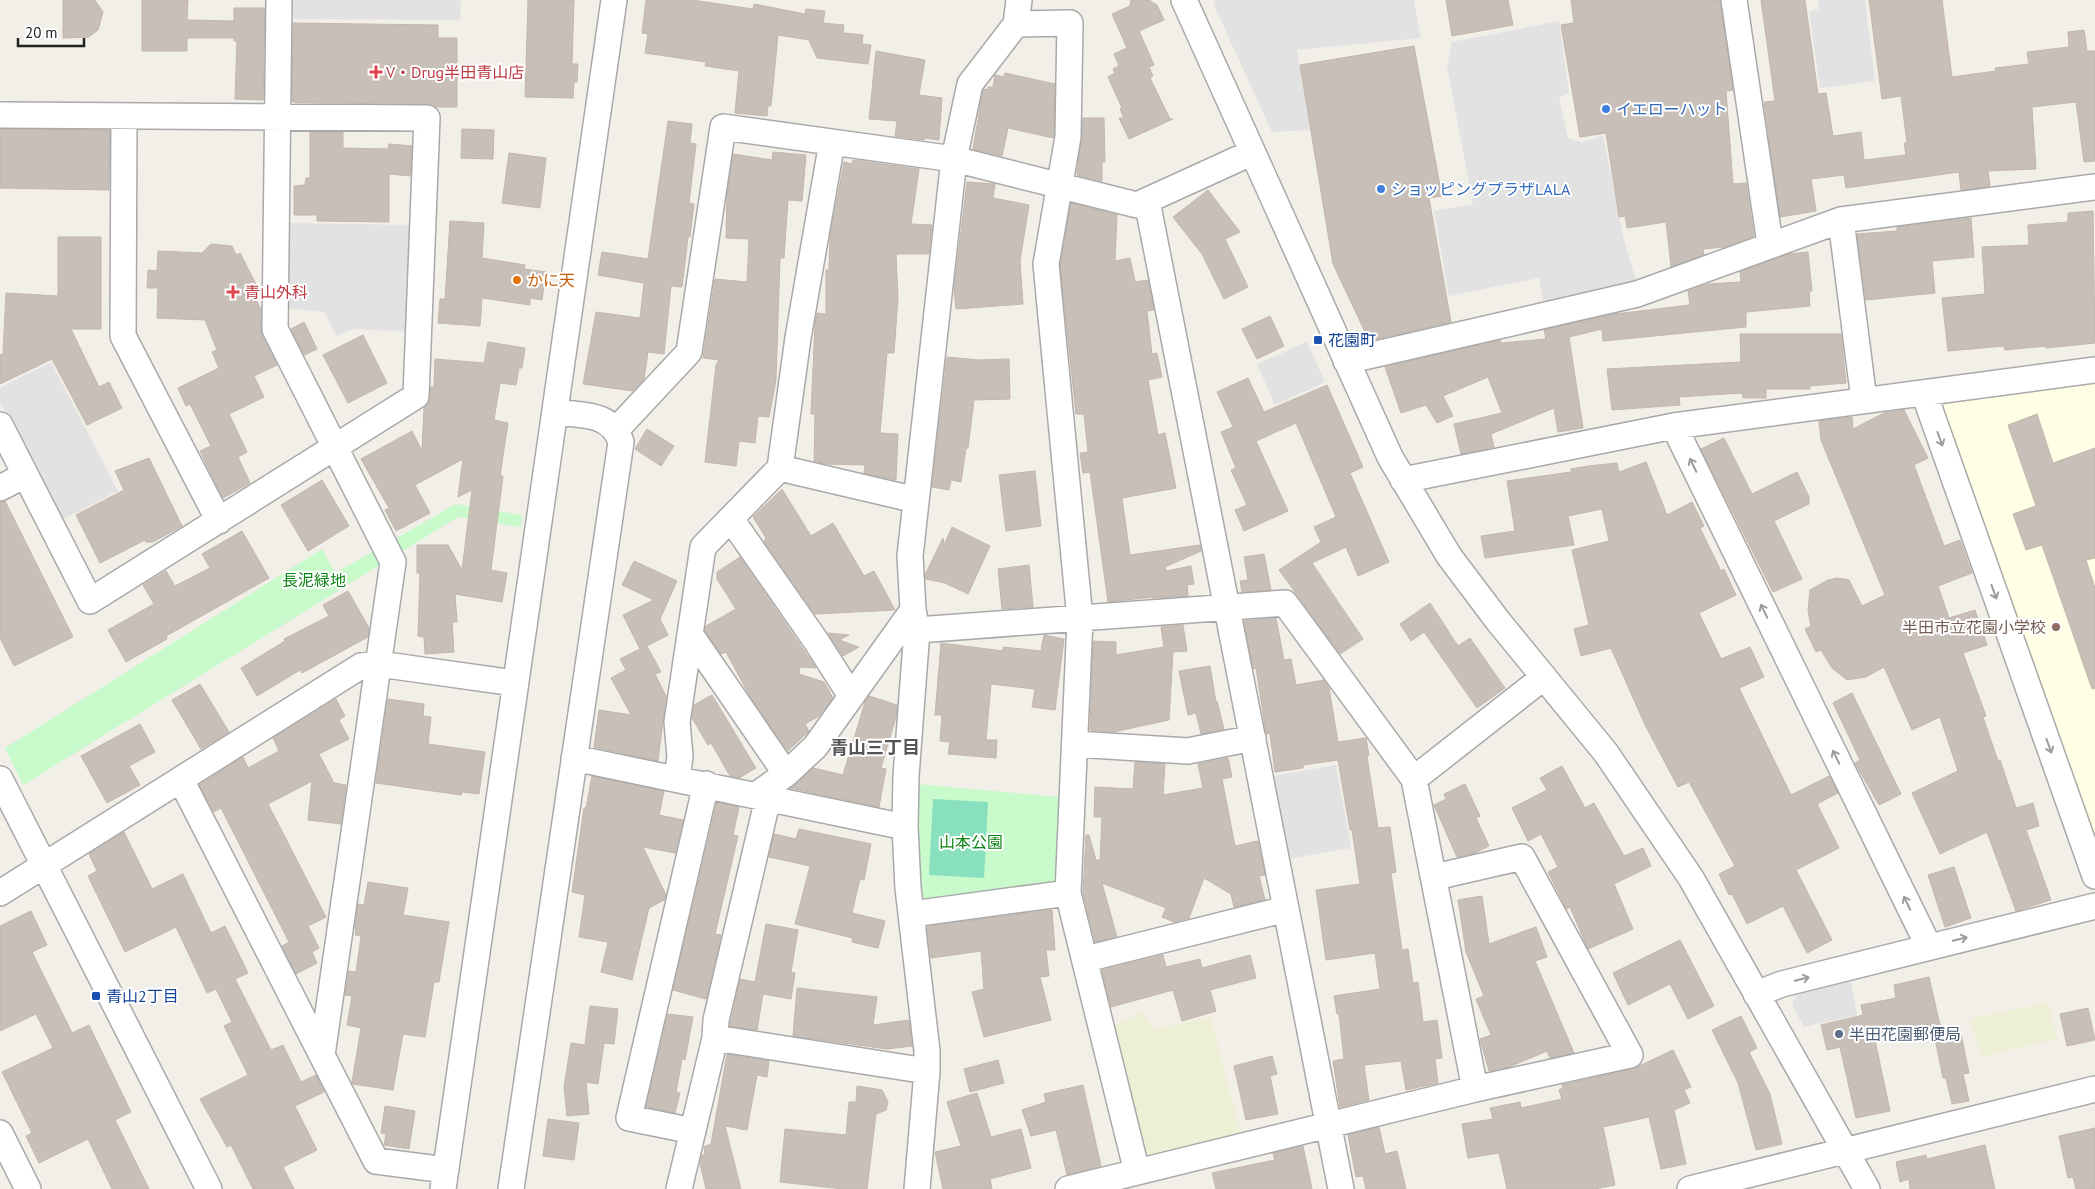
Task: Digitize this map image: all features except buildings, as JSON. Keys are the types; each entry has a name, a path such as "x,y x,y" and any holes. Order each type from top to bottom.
{"street":[{"path":"279,0 276,116 275,328 393,562 322,1055"},
{"path":"181,780 376,1161 445,1180 614,0"},
{"path":"1184,0 1251,153 1390,457 1449,556 1544,678 1606,753 1691,878 1844,1152 1867,1189"},
{"path":"1734,0 1770,244"},
{"path":"917,1189 927,1071 906,827 906,776 915,620 910,556 954,160 970,84 1018,12 1070,23 1068,137 1064,169 1059,185 1046,264 1080,619 1068,894 1086,959 1137,1172"},
{"path":"0,115 427,118 416,396 90,601 0,425"},
{"path":"124,117 123,336 219,521"},
{"path":"617,429 689,352 723,127 954,160 1137,205 1251,153"},
{"path":"677,778 680,757 677,722 703,547 780,468 798,338 832,142"},
{"path":"1346,361 1637,294 1770,244 1842,220 2095,187"},
{"path":"1147,201 1341,1189"},
{"path":"1842,220 1864,400"},
{"path":"1404,480 1674,426 2095,370"},
{"path":"1924,393 2095,876"},
{"path":"511,1189 621,442 617,429 607,420 556,412"},
{"path":"1674,426 1929,947"},
{"path":"780,468 916,500"},
{"path":"0,488 25,475"},
{"path":"731,518 816,641 851,696"},
{"path":"679,1189 715,1038 716,1020 762,797 815,747 851,696 915,620 1080,619 1285,603 1414,779 1476,1089"},
{"path":"690,634 786,774"},
{"path":"0,893 361,666 379,664 515,683"},
{"path":"1414,779 1544,678"},
{"path":"1075,744 1188,751 1253,738"},
{"path":"574,758 906,827"},
{"path":"0,779 209,1189"},
{"path":"693,1131 630,1118 706,784"},
{"path":"1068,1189 1476,1089 1630,1054 1522,858 1434,877"},
{"path":"912,914 1068,894"},
{"path":"1756,994 1782,984 2095,906"},
{"path":"1086,959 1286,909"},
{"path":"715,1038 927,1071"},
{"path":"1690,1189 2095,1090"},
{"path":"0,1134 28,1189"}],"shaded area":[{"path":"291,0 461,0 460,20 291,19"},
{"path":"1215,0 1414,0 1421,38 1297,50 1310,130 1272,132 1213,3"},
{"path":"1818,0 1865,0 1875,81 1820,88 1809,11 1819,9"},
{"path":"1559,21 1569,93 1559,98 1568,138 1582,142 1603,136 1624,240 1637,284 1544,303 1539,278 1449,296 1434,211 1473,204 1447,67 1452,42"},
{"path":"286,223 415,225 412,332 353,329 337,336 324,312 286,308"},
{"path":"1307,342 1325,382 1275,405 1257,364"},
{"path":"51,362 118,491 62,520 0,402 0,388"},
{"name":"半田市立花園小学校","path":"2095,382 2095,842 1940,412 1946,402"},
{"path":"1336,765 1351,848 1288,859 1273,776"},
{"path":"1850,978 1857,1015 1804,1027 1792,1005 1798,991"},
{"path":"2048,1002 2057,1039 1982,1057 1969,1019"},
{"path":"1143,1012 1154,1029 1211,1017 1242,1138 1157,1158 1142,1151 1113,1026"}],"green space":[{"name":"長泥緑地","path":"456,504 522,515 521,527 458,517 23,785 5,748 322,549 335,573"},
{"name":"山本公園","path":"917,784 1059,797 1058,878 1049,885 929,901 919,894"},
{"path":"933,799 988,802 984,878 929,875"}],"place":[{"name":"V・Drug半田青山店","path":"376,72"},
{"name":"イエローハット","path":"1606,109"},
{"name":"ショッピングプラザLALA","path":"1381,189"},
{"name":"かに天","path":"517,280"},
{"name":"青山外科","path":"233,292"},
{"name":"花園町","path":"1318,340"},
{"name":"半田市立花園小学校","path":"2056,627"},
{"name":"青山2丁目","path":"96,996"},
{"name":"半田花園郵便局","path":"1839,1034"}],"district":[{"name":"青山三丁目","path":"875,747"}]}
